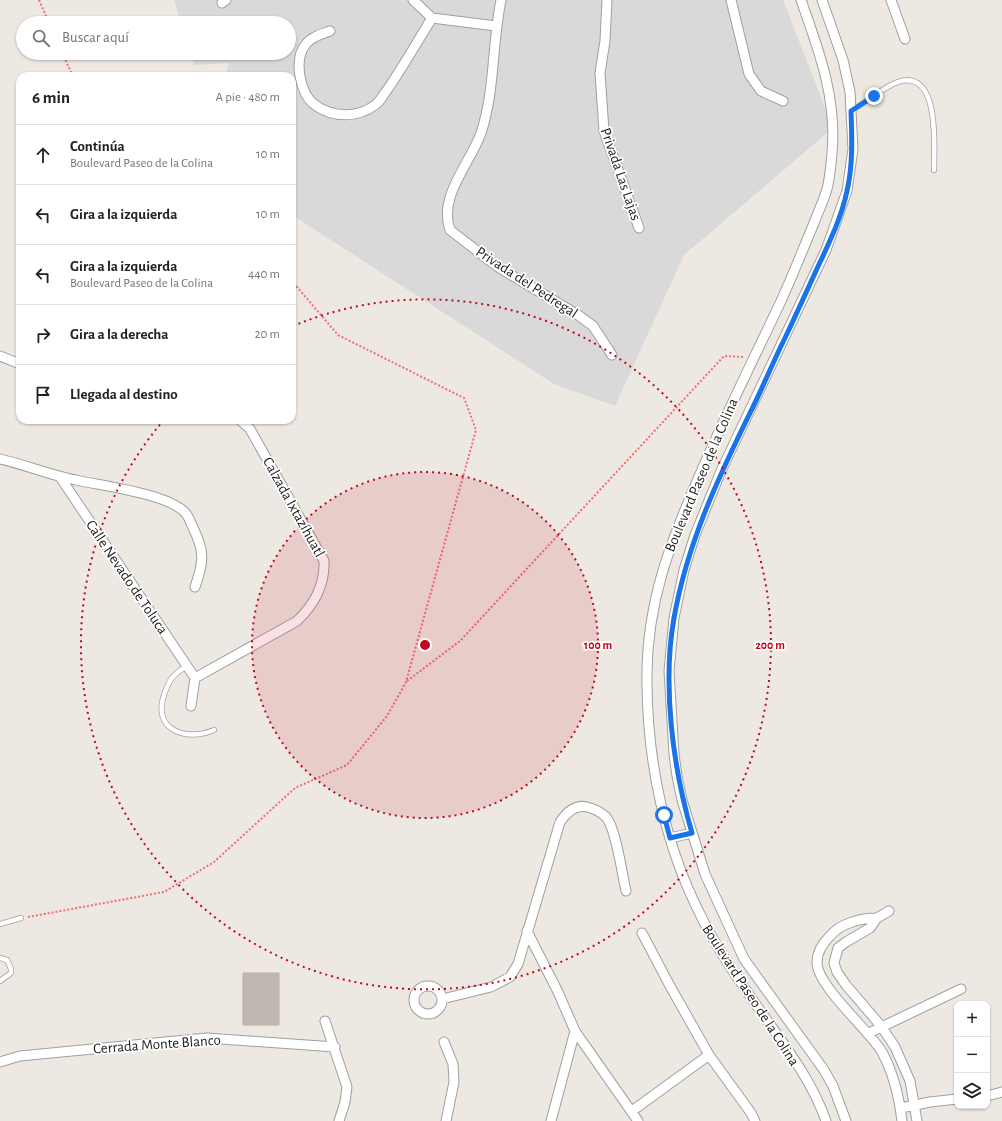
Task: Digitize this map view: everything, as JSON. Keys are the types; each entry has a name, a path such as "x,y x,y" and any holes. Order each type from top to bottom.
{"street":[{"path":"413,0 432,18 496,26"},
{"name":"Privada del Pedregal","path":"501,0 496,26 487,106 481,133 452,192 447,208 447,221 450,230 498,267 578,315 593,326 612,355"},
{"name":"Privada Las Lajas","path":"607,0 605,41 600,73 604,130 639,228"},
{"path":"731,0 749,74 761,91 783,101"},
{"name":"Boulevard Paseo de la Colina","path":"801,0 830,90 832,128 830,173 827,189 801,256 679,521 668,550 651,621 647,652 646,688 651,749 664,815 670,838 700,914 729,965 802,1073 819,1103 826,1121"},
{"name":"Boulevard Paseo de la Colina","path":"822,0 843,60 850,92 852,150 847,191 840,214 798,312 721,471 695,534 684,570 674,618 669,671 674,754 677,776 692,833 711,889 744,959 824,1070 833,1086 846,1121"},
{"path":"891,0 905,39"},
{"path":"330,31 314,37 305,44 298,59 300,78 305,91 314,105 331,113 356,115 377,104 395,79 432,18"},
{"path":"0,356 16,362"},
{"name":"Calzada Ixtazíhuatl","path":"195,678 297,621 308,610 321,586 325,573 324,561 250,429 244,424"},
{"path":"0,459 21,464 60,477 157,497 173,503 186,514 202,547 202,567 195,587"},
{"name":"Calle Nevado de Toluca","path":"60,477 195,678"},
{"path":"191,706 195,678"},
{"path":"442,999 491,987 510,977 518,964 560,822 567,811 582,806 598,810 607,818 612,829 626,891"},
{"path":"670,838 692,833"},
{"path":"889,911 877,918 870,928 838,948 834,963 837,972 846,985 881,1026 903,1062 910,1081 917,1121"},
{"path":"877,918 865,918 845,925 832,934 822,944 816,963 818,972 826,985 869,1033 881,1051 897,1087 902,1121"},
{"path":"527,931 558,992 575,1031 638,1121"},
{"path":"642,932 670,986 709,1055 751,1113 755,1121"},
{"path":"869,1033 960,989"},
{"path":"325,1021 335,1047 347,1087 345,1102 339,1121"},
{"path":"551,1121 575,1031"},
{"name":"Cerrada Monte Blanco","path":"0,1062 28,1055 207,1038 335,1047"},
{"path":"444,1042 453,1064 454,1082 446,1121"},
{"path":"632,1111 709,1055"},
{"path":"990,1095 1002,1092"},
{"path":"901,1108 915,1104 954,1099"}],"lane":[{"path":"851,111 894,84 911,81 917,82 928,95 934,122 934,170"},
{"path":"187,666 173,677 168,686 163,699 164,717 171,728 180,734 196,735 214,730"},
{"path":"0,924 21,918"},
{"path":"0,958 7,960 11,973 7,978 0,981"}],"path":[{"path":"39,0 46,16"},
{"path":"65,60 71,72"},
{"path":"21,918 164,892 214,862 295,788 347,764 387,716 406,682 476,430 464,398 338,335 296,286"},
{"path":"406,682 460,641 724,356 754,358"}],"shaded area":[{"path":"174,0 783,0 833,128 684,255 615,406 554,384 296,218 296,72 226,72 229,63 194,65 192,60 296,60 296,16 179,16"}],"building":[{"path":"243,973 279,973 279,1025 243,1025"}],"route":[{"path":"664,815 670,838 692,833 682,800 677,776 674,754 669,671 670,647 674,618 684,570 695,534 721,471 752,410 769,370 798,312 826,250 840,214 847,191 850,170 852,150 851,111 874,96"}]}
